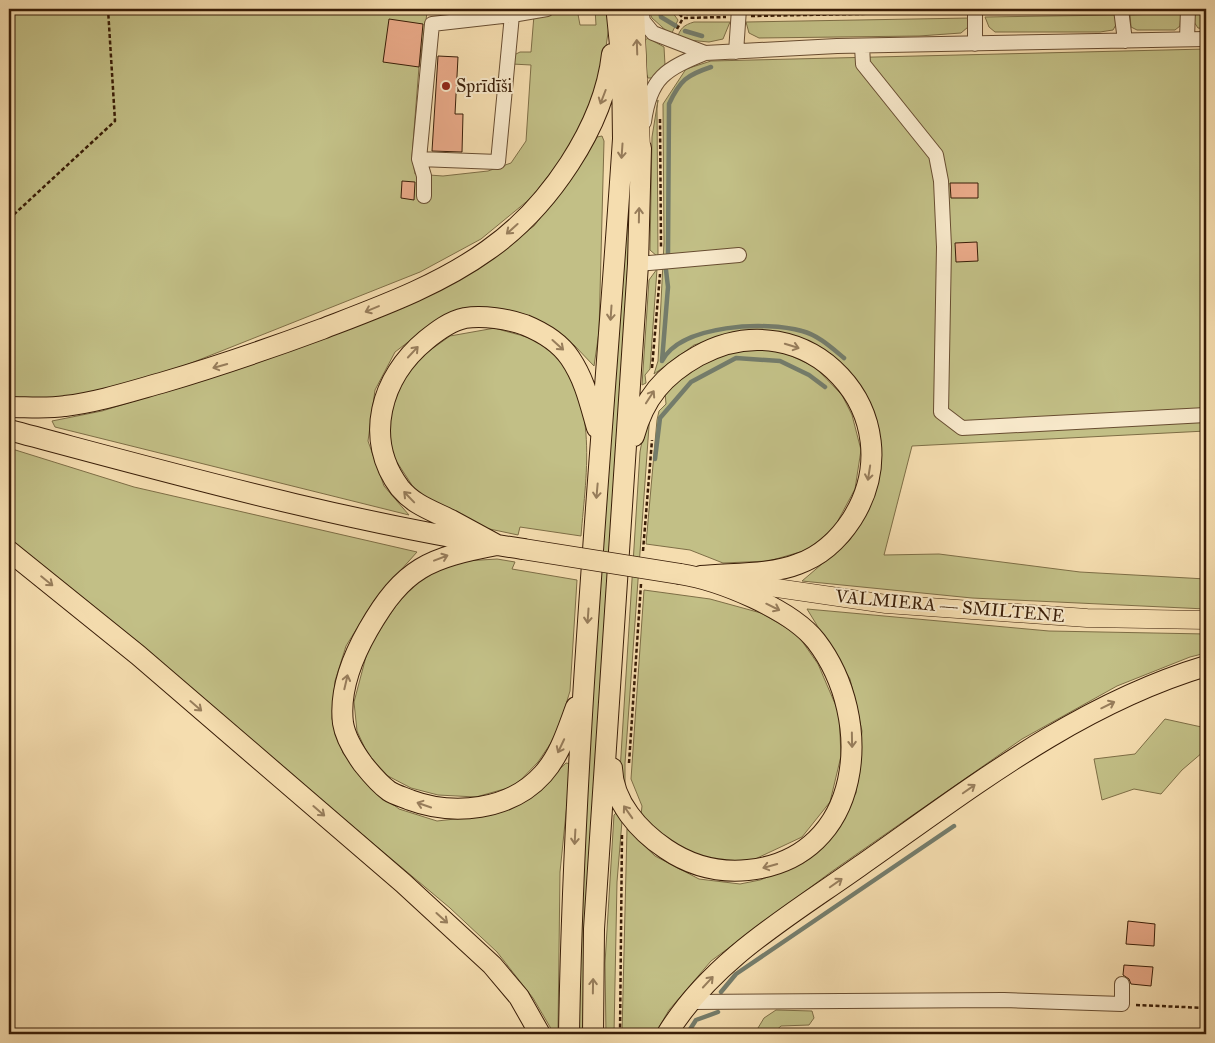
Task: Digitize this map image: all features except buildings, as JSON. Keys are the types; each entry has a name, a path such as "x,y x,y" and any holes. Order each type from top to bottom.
{"highway":[{"path":"9,407 64,407 102,400 243,359 354,316 447,277 490,249 523,220 563,174 592,125 606,88 623,11"},
{"path":"569,1034 571,913 584,684 623,139 623,11"},
{"path":"593,1034 594,928 638,264 641,148"},
{"path":"497,545 450,519 416,504 400,488 389,470 380,441 380,418 386,392 398,369 418,346 441,328 464,318 502,319 536,329 560,346 581,375 601,443"},
{"path":"619,529 634,435 640,414 650,395 664,379 685,363 710,350 740,340 778,342 814,354 830,365 845,381 856,398 866,425 869,441 869,476 856,512 833,543 814,557 797,565 778,569 687,575"},
{"path":"9,430 204,483 375,523 497,545 687,575 766,604 793,619 816,641 836,676 851,721 853,737 850,776 837,812 812,843 795,855 777,864 758,869 724,871 687,862 648,835 625,810 612,777 612,650"},
{"path":"497,545 452,554 428,563 413,572 378,611 356,650 344,686 343,724 356,754 374,778 390,792 434,808 456,810 478,808 499,802 522,792 542,775 552,762 561,749 584,684"},
{"path":"9,550 138,655 417,895 492,965 519,998 540,1034"},
{"path":"668,1034 690,1002 710,979 755,941 1031,747 1080,718 1130,694 1206,666"}],"main road":[{"path":"623,11 641,148"},
{"name":"VALMIERA — SMILTENE","path":"687,575 886,604 1087,618 1206,620"}],"street":[{"path":"424,196 424,176 419,159 432,24 512,15 546,9"},
{"path":"641,9 644,21 653,33 705,53"},
{"path":"1122,9 1125,41"},
{"path":"1187,39 1188,9"},
{"path":"975,10 975,44"},
{"path":"736,52 739,13"},
{"path":"419,159 498,162 512,15"},
{"path":"641,148 646,110 652,91 662,75 679,64 705,53 862,46 1206,39"},
{"path":"862,46 863,64 936,155 941,181 944,247 941,412 962,428 1206,415"},
{"path":"638,264 739,255"},
{"path":"690,1002 1004,1000 1122,1004 1122,984"}],"path":[{"path":"9,219 115,121 108,9"},
{"path":"675,9 683,18 739,13 1104,9"},
{"path":"660,115 662,257"},
{"path":"652,370 660,269"},
{"path":"643,558 652,431"},
{"path":"629,765 641,578"},
{"path":"620,1034 624,829"},
{"path":"1122,1004 1206,1008"}],"shaded area":[{"path":"9,9 488,9 427,13 419,67 412,156 415,174 443,176 488,171 511,163 526,141 531,65 512,64 514,55 520,52 531,52 534,15 560,9 577,9 580,25 596,25 595,9 607,9 609,26 603,67 592,108 562,158 531,198 481,239 420,272 151,379 55,402 9,399"},
{"path":"648,9 670,9 678,20 671,35 652,18"},
{"path":"678,9 986,9 687,15 681,13"},
{"path":"1181,13 1180,26 1175,30 1137,30 1131,27 1130,15"},
{"path":"1206,13 1206,29 1198,28 1194,22 1194,14"},
{"path":"1117,15 1117,23 1113,30 1100,32 995,32 989,27 985,17"},
{"path":"970,18 968,27 961,33 919,36 759,38 749,33 746,22"},
{"path":"694,22 730,22 723,39 709,42 677,39 683,27"},
{"path":"648,38 664,47 665,65 652,78 648,78 646,73 645,40"},
{"path":"1206,49 1206,431 912,446 884,555 939,554 1080,572 1206,579 1206,609 972,598 802,581 850,540 873,497 880,456 846,369 820,347 782,333 733,333 694,345 654,374 658,361 664,243 663,104 686,69 711,61"},
{"path":"658,100 658,257 650,250 652,137"},
{"path":"602,136 604,141 599,332 594,366 574,345 537,320 495,310 442,316 395,352 375,390 368,441 384,486 409,515 55,427 52,421 102,411 189,384 462,277 534,226 580,166 597,137"},
{"path":"628,137 631,202 588,1034 576,1034 577,939"},
{"path":"657,269 650,369 645,375 646,383 642,385 649,280"},
{"path":"495,328 542,344 561,363 574,384 582,408 586,433 587,459 581,536 520,527 518,535 466,524 421,499 391,453 389,415 398,385 422,356 450,336"},
{"path":"758,347 783,352 815,367 842,395 852,415 861,450 855,489 834,528 807,550 769,561 723,563 690,550 646,544 657,420 659,411 666,404 665,392 702,359"},
{"path":"650,412 625,763 625,787 620,771 640,452 645,424"},
{"path":"9,448 134,487 417,552 375,599 346,646 335,681 332,719 343,753 364,781 399,809 437,821 491,815 529,799 566,763 571,764 560,872 558,1031 553,1032 533,998 497,952 450,908 9,538"},
{"path":"497,559 515,562 512,569 577,580 570,691 557,734 538,762 515,786 476,797 438,795 411,788 388,776 368,755 357,731 354,702 368,649 395,607 421,577 465,561"},
{"path":"644,590 710,599 761,613 797,634 818,664 839,713 841,756 830,802 802,837 753,860 725,861 693,856 662,837 641,815 642,806 631,779"},
{"path":"807,609 1049,631 1206,634 1206,653 1190,657 1117,686 1022,739 831,872 711,961 669,1010 655,1034 622,1034 627,829 655,856 699,879 740,884 760,880 791,868 830,839 856,793 862,731 850,679"},
{"path":"1165,719 1206,728 1206,762 1203,752 1182,770 1161,794 1134,789 1102,800 1094,759 1135,754"},
{"path":"616,813 622,821 617,882 614,1034 606,1034 605,963 614,815"},
{"path":"776,1010 812,1011 814,1018 809,1025 781,1026 772,1034 762,1034 758,1028 764,1018"}],"waterway":[{"path":"660,9 661,17 676,26"},
{"path":"685,31 702,36"},
{"path":"668,253 669,104 677,89 685,80 711,67"},
{"path":"666,270 668,287 662,361 672,349 687,339 726,328 747,326 768,326 802,331 824,342 844,358"},
{"path":"655,459 660,418 691,382 736,358 780,361 809,375 825,387"},
{"path":"721,992 736,974 954,826"},
{"path":"687,1034 696,1020 718,1012"}],"place":[{"name":"Sprīdīši","path":"446,86"}]}
